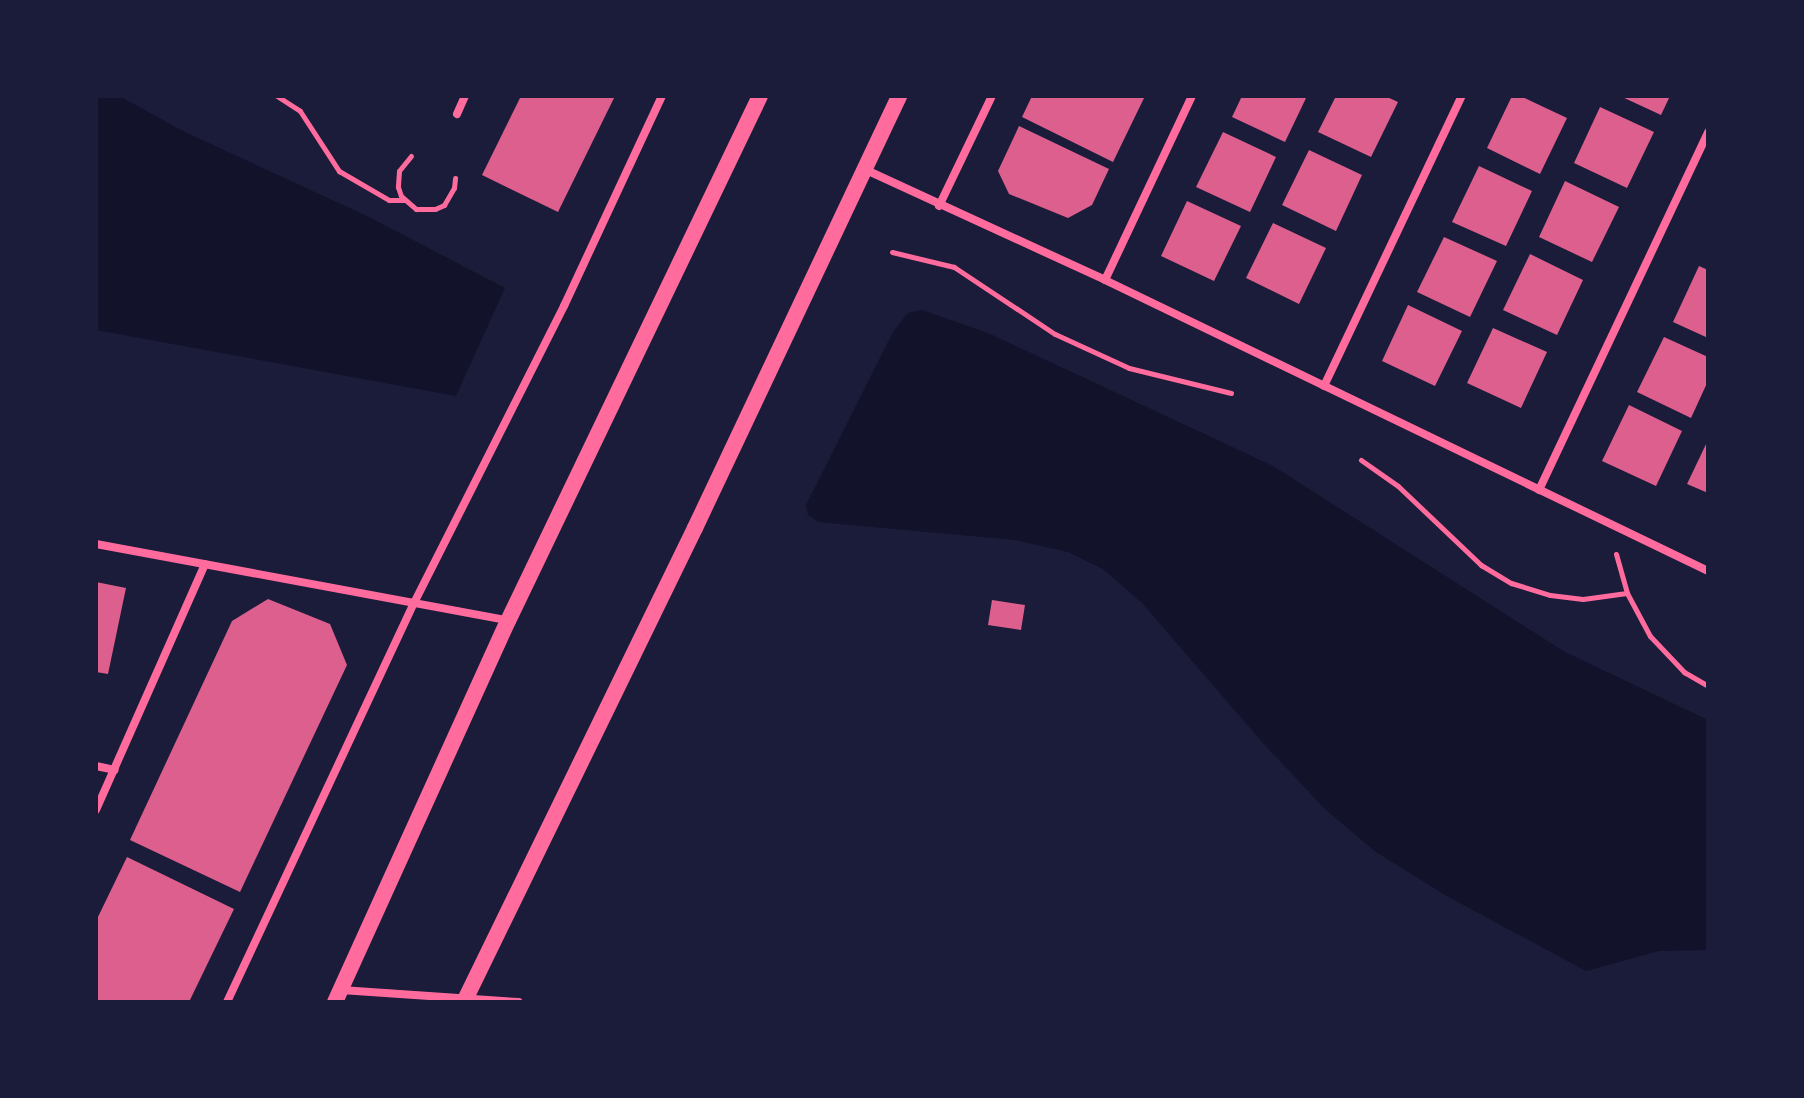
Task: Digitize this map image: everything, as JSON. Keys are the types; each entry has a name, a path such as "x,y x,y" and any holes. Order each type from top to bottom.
{"main road":[{"path":"337,996 508,621 760,96"},
{"path":"465,1000 695,528 899,96"}],"street":[{"path":"457,114 465,96"},
{"path":"227,1002 414,603 564,306 662,96"},
{"path":"939,206 992,96"},
{"path":"1105,280 1192,96"},
{"path":"1324,386 1462,96"},
{"path":"1539,490 1708,132"},
{"path":"864,169 1105,280 1708,571"},
{"path":"96,544 508,621"},
{"path":"96,810 205,564"},
{"path":"96,766 115,770"},
{"path":"337,996 519,1002"}],"path":[{"path":"277,96 300,111 339,171 389,200 404,200"},
{"path":"411,156 397,178 404,200 416,209 435,209 450,197 455,178"},
{"path":"892,252 954,267 1055,334 1129,368 1231,393"},
{"path":"1361,460 1398,486 1481,565 1511,583 1550,595 1583,599 1627,593"},
{"path":"1616,554 1627,593 1664,654 1708,686"}],"shaded area":[{"path":"96,96 119,96 185,132 369,217 505,288 456,396 96,330"},
{"path":"922,310 988,333 1273,466 1565,652 1708,720 1708,950 1659,951 1586,971 1445,895 1376,852 1326,810 1262,742 1143,604 1103,569 1068,552 1015,540 818,522 808,515 806,505 893,332 908,313"}],"building":[{"path":"521,96 615,96 558,212 482,175"},
{"path":"1032,96 1145,96 1113,162 1022,117"},
{"path":"1242,96 1307,96 1285,142 1232,117"},
{"path":"1336,96 1385,96 1398,102 1371,157 1318,132"},
{"path":"1512,96 1520,96 1567,118 1540,174 1487,148"},
{"path":"1620,96 1670,96 1661,115"},
{"path":"1600,107 1654,132 1627,188 1574,163"},
{"path":"1019,126 1109,169 1092,205 1068,218 1009,194 998,171"},
{"path":"1223,132 1276,157 1250,212 1196,187"},
{"path":"1309,150 1362,175 1336,231 1282,205"},
{"path":"1479,166 1532,191 1506,246 1452,222"},
{"path":"1565,181 1619,207 1592,262 1539,237"},
{"path":"1187,201 1241,226 1214,281 1161,256"},
{"path":"1273,223 1326,248 1299,304 1246,278"},
{"path":"1444,237 1497,261 1470,317 1417,292"},
{"path":"1530,254 1583,280 1557,335 1503,310"},
{"path":"1699,266 1708,270 1708,338 1673,322"},
{"path":"1408,305 1462,331 1435,386 1382,361"},
{"path":"1493,328 1547,352 1521,408 1467,383"},
{"path":"1664,337 1708,357 1708,381 1691,418 1637,392"},
{"path":"1629,405 1682,431 1656,486 1602,461"},
{"path":"1708,440 1708,493 1687,484"},
{"path":"96,582 126,588 108,674 96,672"},
{"path":"268,599 330,624 347,665 240,892 130,840 232,621"},
{"path":"992,600 1025,605 1021,630 988,625"},
{"path":"127,857 234,909 189,1002 96,1002 96,921"}]}
